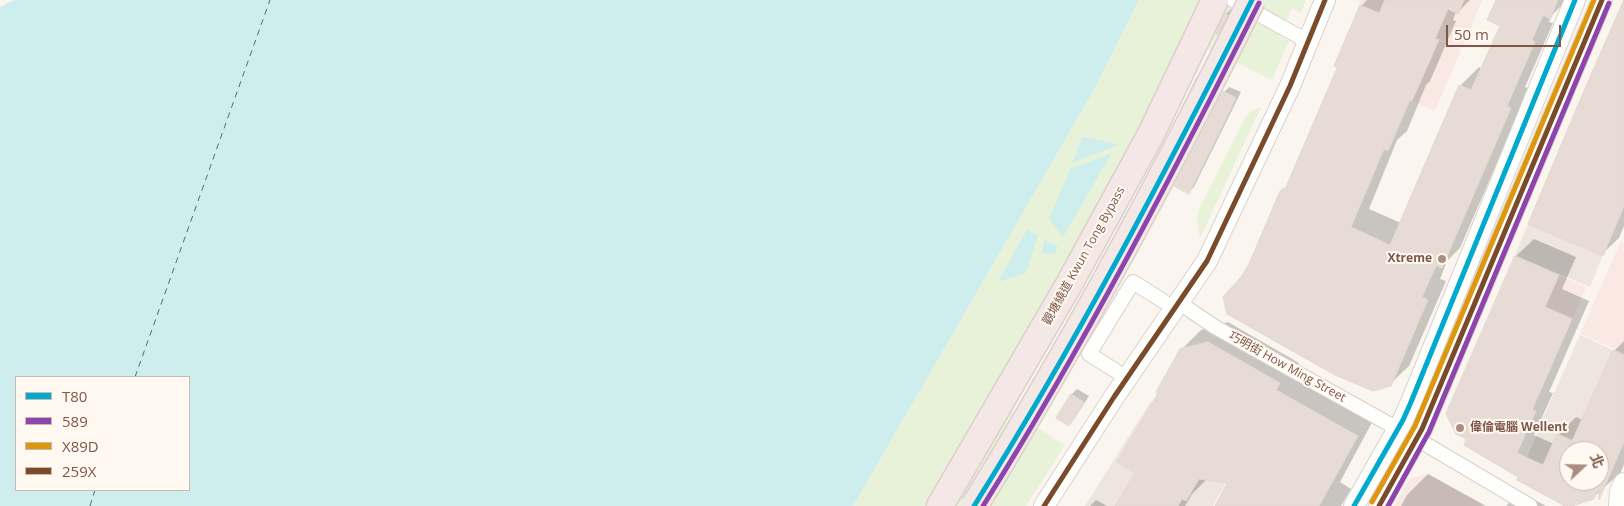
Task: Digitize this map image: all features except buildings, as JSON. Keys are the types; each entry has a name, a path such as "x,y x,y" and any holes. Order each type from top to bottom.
{"highway":[{"name":"觀塘繞道 Kwun Tong Bypass","path":"940,506 1064,294 1142,152 1215,0"},
{"path":"974,506 1000,467 1109,277 1252,0"}],"main road":[{"path":"1044,506 1114,397 1171,302 1192,285 1212,252 1309,42 1325,0"},
{"path":"1354,506 1398,429 1411,402 1575,0"},
{"path":"1379,506 1417,439 1602,0"},
{"path":"1606,506 1610,500 1621,493"}],"street":[{"path":"1233,0 1309,42"},
{"name":"巧明街 How Ming Street","path":"1116,371 1089,354 1133,282 1398,429"},
{"path":"1417,439 1530,506"}],"shaded area":[{"path":"1360,0 1482,0 1462,49 1358,3"},
{"path":"1360,5 1461,50 1435,111 1334,66"},
{"path":"1606,39 1624,47 1624,120 1615,226 1603,256 1600,255 1602,257 1590,287 1515,255 1580,101 1617,116 1580,100"},
{"path":"1621,241 1624,243 1624,353 1580,334"},
{"path":"1515,256 1586,287 1573,318 1502,287"},
{"path":"1580,335 1624,355 1624,442 1609,447 1609,441 1576,441 1540,425"},
{"path":"1151,401 1242,453 1213,506 1085,506"},
{"path":"1540,427 1572,441 1559,441 1559,491 1580,491 1565,506 1517,480"},
{"path":"1609,458 1616,461 1609,477"},
{"path":"1429,474 1482,504 1481,506 1394,506 1409,479"}],"green space":[{"path":"1139,0 1306,0 1301,13 1292,9 1279,36 1289,41 1272,80 1194,42 998,403 1065,445 1026,506 853,506 1095,88"},
{"path":"1261,107 1200,238 1197,222 1199,209 1246,116 1253,110"}],"water":[{"path":"14,0 1139,0 1095,88 853,506 0,506 0,7"},
{"path":"1083,137 1117,144 1072,163"},
{"path":"1111,154 1063,237 1049,219 1070,169"},
{"path":"1027,230 1038,236 1026,273 998,282"},
{"path":"1045,240 1058,247 1054,254 1041,253"}],"ferry route":[{"path":"135,376 270,0"},
{"path":"90,506 95,491"}],"transit line":[{"name":"T80","path":"974,506 1012,445 1084,320 1187,129 1252,0"},
{"name":"259X","path":"1044,506 1114,397 1207,261 1290,86 1325,0"},
{"name":"T80","path":"1354,506 1403,420 1411,402 1575,0"},
{"name":"X89D","path":"1372,502 1415,426 1594,0"},
{"name":"259X","path":"1379,506 1422,429 1602,0"},
{"name":"589","path":"983,506 1021,445 1127,258 1259,3"},
{"name":"589","path":"1388,506 1429,432 1609,3"}],"place":[{"name":"Xtreme","path":"1442,259"},
{"name":"偉倫電腦 Wellent","path":"1460,428"}]}
